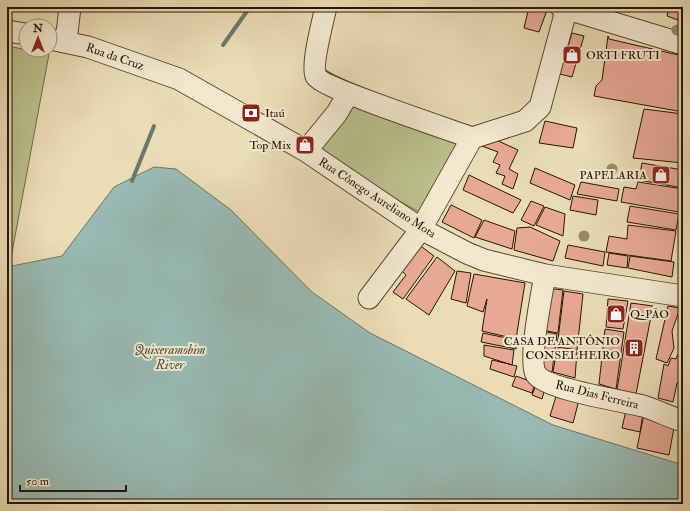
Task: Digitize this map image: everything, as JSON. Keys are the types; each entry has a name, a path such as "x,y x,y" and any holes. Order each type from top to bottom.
{"street":[{"path":"58,40 70,7"},
{"path":"326,7 316,59 315,73 322,82 348,94 472,138 525,121 540,106 565,8 683,44"},
{"path":"7,32 18,33"},
{"name":"Rua da Cruz","path":"58,40 107,54 179,79"},
{"name":"Rua Cônego Aureliano Mota","path":"179,79 306,151 421,229 484,260 545,275 683,296"},
{"path":"306,151 337,113 348,94"},
{"path":"370,298 421,229 472,138"},
{"name":"Rua Dias Ferreira","path":"545,275 534,349 534,368 536,375 543,380 578,392 644,407 683,421"}],"green space":[{"path":"7,46 18,48 18,58 48,58 11,258 7,258"},
{"path":"353,103 458,141 419,212 315,154"}],"water":[{"name":"Quixeramobim River","path":"154,167 176,169 231,210 312,292 370,333 553,425 683,465 683,504 7,504 7,267 62,256 114,187"}],"building":[{"path":"529,7 547,10 539,32 524,28"},
{"path":"669,7 681,7 678,20 667,16"},
{"path":"681,7 683,7 683,21 678,20"},
{"name":"ORTI FRUTI","path":"572,33 584,36 572,77 560,74"},
{"path":"608,36 609,39 683,56 683,112 594,96 596,86 602,80"},
{"path":"644,109 683,114 683,163 633,158"},
{"path":"545,121 577,128 573,148 539,143"},
{"path":"483,134 518,150 509,169 518,174 513,189 502,184 505,176 496,173 500,165 493,162 498,152 479,145"},
{"name":"PAPELARIA","path":"642,163 683,170 683,188 639,180"},
{"path":"535,168 575,185 570,200 530,183"},
{"path":"469,175 521,200 513,213 463,190"},
{"path":"581,182 619,189 617,201 577,194"},
{"path":"638,182 683,189 679,212 621,202 624,187 636,189"},
{"path":"573,196 598,200 596,215 570,210"},
{"path":"531,201 544,206 534,226 521,220"},
{"path":"451,205 482,220 474,238 442,222"},
{"path":"630,206 679,214 676,230 627,222"},
{"path":"545,207 565,214 563,236 536,225"},
{"path":"484,220 515,231 512,249 475,237"},
{"path":"628,225 676,231 671,261 606,252 609,236 627,239"},
{"path":"530,227 560,241 553,261 514,250 517,228"},
{"path":"414,241 434,256 403,299 393,292 406,275 396,265"},
{"path":"568,245 605,252 603,266 565,258"},
{"path":"609,253 628,256 627,268 607,265"},
{"path":"630,256 674,262 672,277 628,268"},
{"path":"437,257 455,271 429,315 406,299"},
{"path":"457,271 471,273 466,303 451,299"},
{"path":"474,274 525,283 516,339 482,331 487,299 483,312 467,306"},
{"path":"547,288 563,290 558,333 542,330"},
{"path":"564,291 583,294 577,350 557,347"},
{"name":"Q-PÃO","path":"608,299 628,301 623,329 606,327"},
{"name":"CASA DE ANTÔNIO CONSELHEIRO","path":"631,303 653,306 636,394 617,390"},
{"path":"668,306 680,308 672,331 674,348 667,363 656,359"},
{"path":"605,329 624,332 616,389 599,384"},
{"path":"542,331 557,334 552,372 538,368"},
{"path":"483,333 516,340 516,349 481,342"},
{"path":"484,345 514,350 512,365 484,356"},
{"path":"557,349 577,352 575,378 553,372"},
{"path":"678,354 683,355 683,375 681,383 677,383 673,402 658,398 664,364 668,366 671,358 676,359"},
{"path":"492,360 517,366 514,377 490,369"},
{"path":"516,376 535,383 532,393 512,386"},
{"path":"536,385 545,389 542,399 532,395"},
{"path":"557,393 579,400 573,423 550,416"},
{"path":"626,410 643,414 640,432 622,428"},
{"path":"644,414 675,422 669,455 637,448"}],"waterway":[{"path":"223,45 250,7"},
{"path":"132,181 154,126"}],"place":[{"name":"ORTI FRUTI","path":"572,55"},
{"name":"Itaú","path":"251,113"},
{"name":"Top Mix","path":"305,145"},
{"name":"PAPELARIA","path":"661,175"},
{"name":"Q-PÃO","path":"616,314"},
{"name":"CASA DE ANTÔNIO CONSELHEIRO","path":"634,348"}]}
